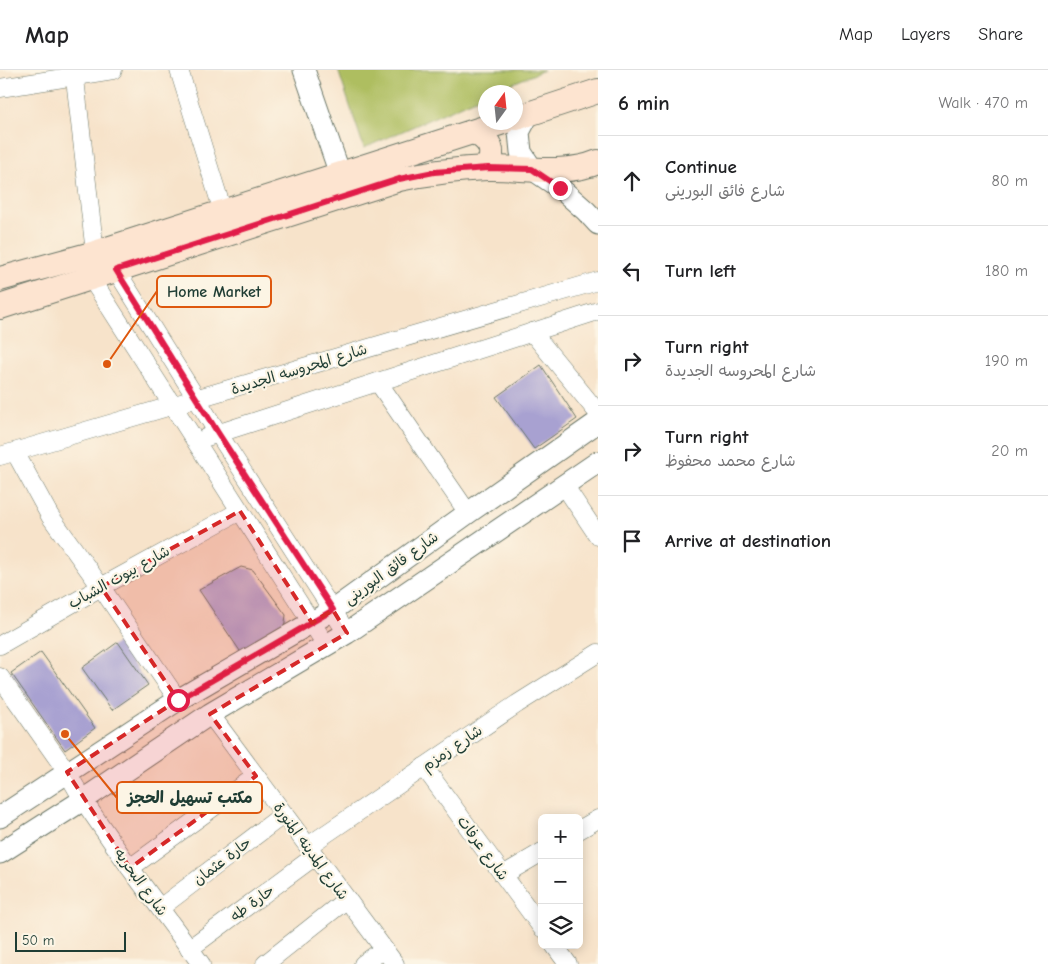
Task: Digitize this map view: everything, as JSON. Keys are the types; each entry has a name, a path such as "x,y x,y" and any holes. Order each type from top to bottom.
{"main road":[{"path":"523,116 598,92"},
{"path":"0,279 95,253 480,130"},
{"path":"474,132 484,137 490,147 492,158 488,168"},
{"path":"0,307 399,179 434,172 488,168 561,171 589,166 598,162"}],"street":[{"path":"0,88 74,73 113,70"},
{"path":"179,70 223,212"},
{"path":"304,70 346,172"},
{"path":"319,70 346,172"},
{"path":"74,73 95,253"},
{"path":"519,130 521,152 532,169 560,188 598,224"},
{"path":"116,270 347,633"},
{"path":"91,278 326,645"},
{"name":"شارع المحروسه الجديدة","path":"7,454 174,407 598,281"},
{"path":"195,441 598,310"},
{"path":"532,332 598,414"},
{"path":"378,382 468,513"},
{"name":"شارع فائق البورينى","path":"0,817 178,700 333,610 598,422"},
{"path":"7,454 178,700"},
{"name":"شارع فائق البورينى","path":"0,853 83,800 210,714 347,633 598,462"},
{"path":"564,485 598,536"},
{"name":"شارع بيوت الشباب","path":"0,645 240,511"},
{"name":"شارع زمزم","path":"311,851 424,767 516,704 598,653"},
{"name":"شارع البحريه","path":"0,677 67,772 83,800 130,868 201,964"},
{"name":"شارع المدينه المنورة","path":"210,714 395,964"},
{"name":"شارع عرفات","path":"424,767 538,923"},
{"path":"130,868 256,776"},
{"name":"حارة عثمان","path":"160,908 284,814"},
{"path":"583,828 598,819"},
{"name":"حارة طه","path":"189,949 311,851"},
{"path":"503,875 538,854"},
{"path":"265,964 347,900"},
{"path":"364,964 384,949"},
{"path":"557,949 568,964"}],"highlighted area":[{"path":"240,511 312,623 333,610 347,633 210,714 256,776 130,868 67,772 178,700 101,587"}],"green space":[{"path":"338,70 544,70 509,85 478,85 478,98 364,148"}],"building":[{"path":"541,365 577,419 534,449 496,397"},
{"path":"241,567 253,570 286,615 284,630 242,654 199,590"},
{"path":"118,642 148,685 112,710 82,668"},
{"path":"41,652 95,728 65,750 11,673"}],"place":[{"name":"Home Market","path":"107,364"},
{"name":"مكتب تسهيل الحجز","path":"65,734"}],"route":[{"path":"178,700 333,610 218,433 116,270 399,179 434,172 488,168 532,169 560,188"}]}
